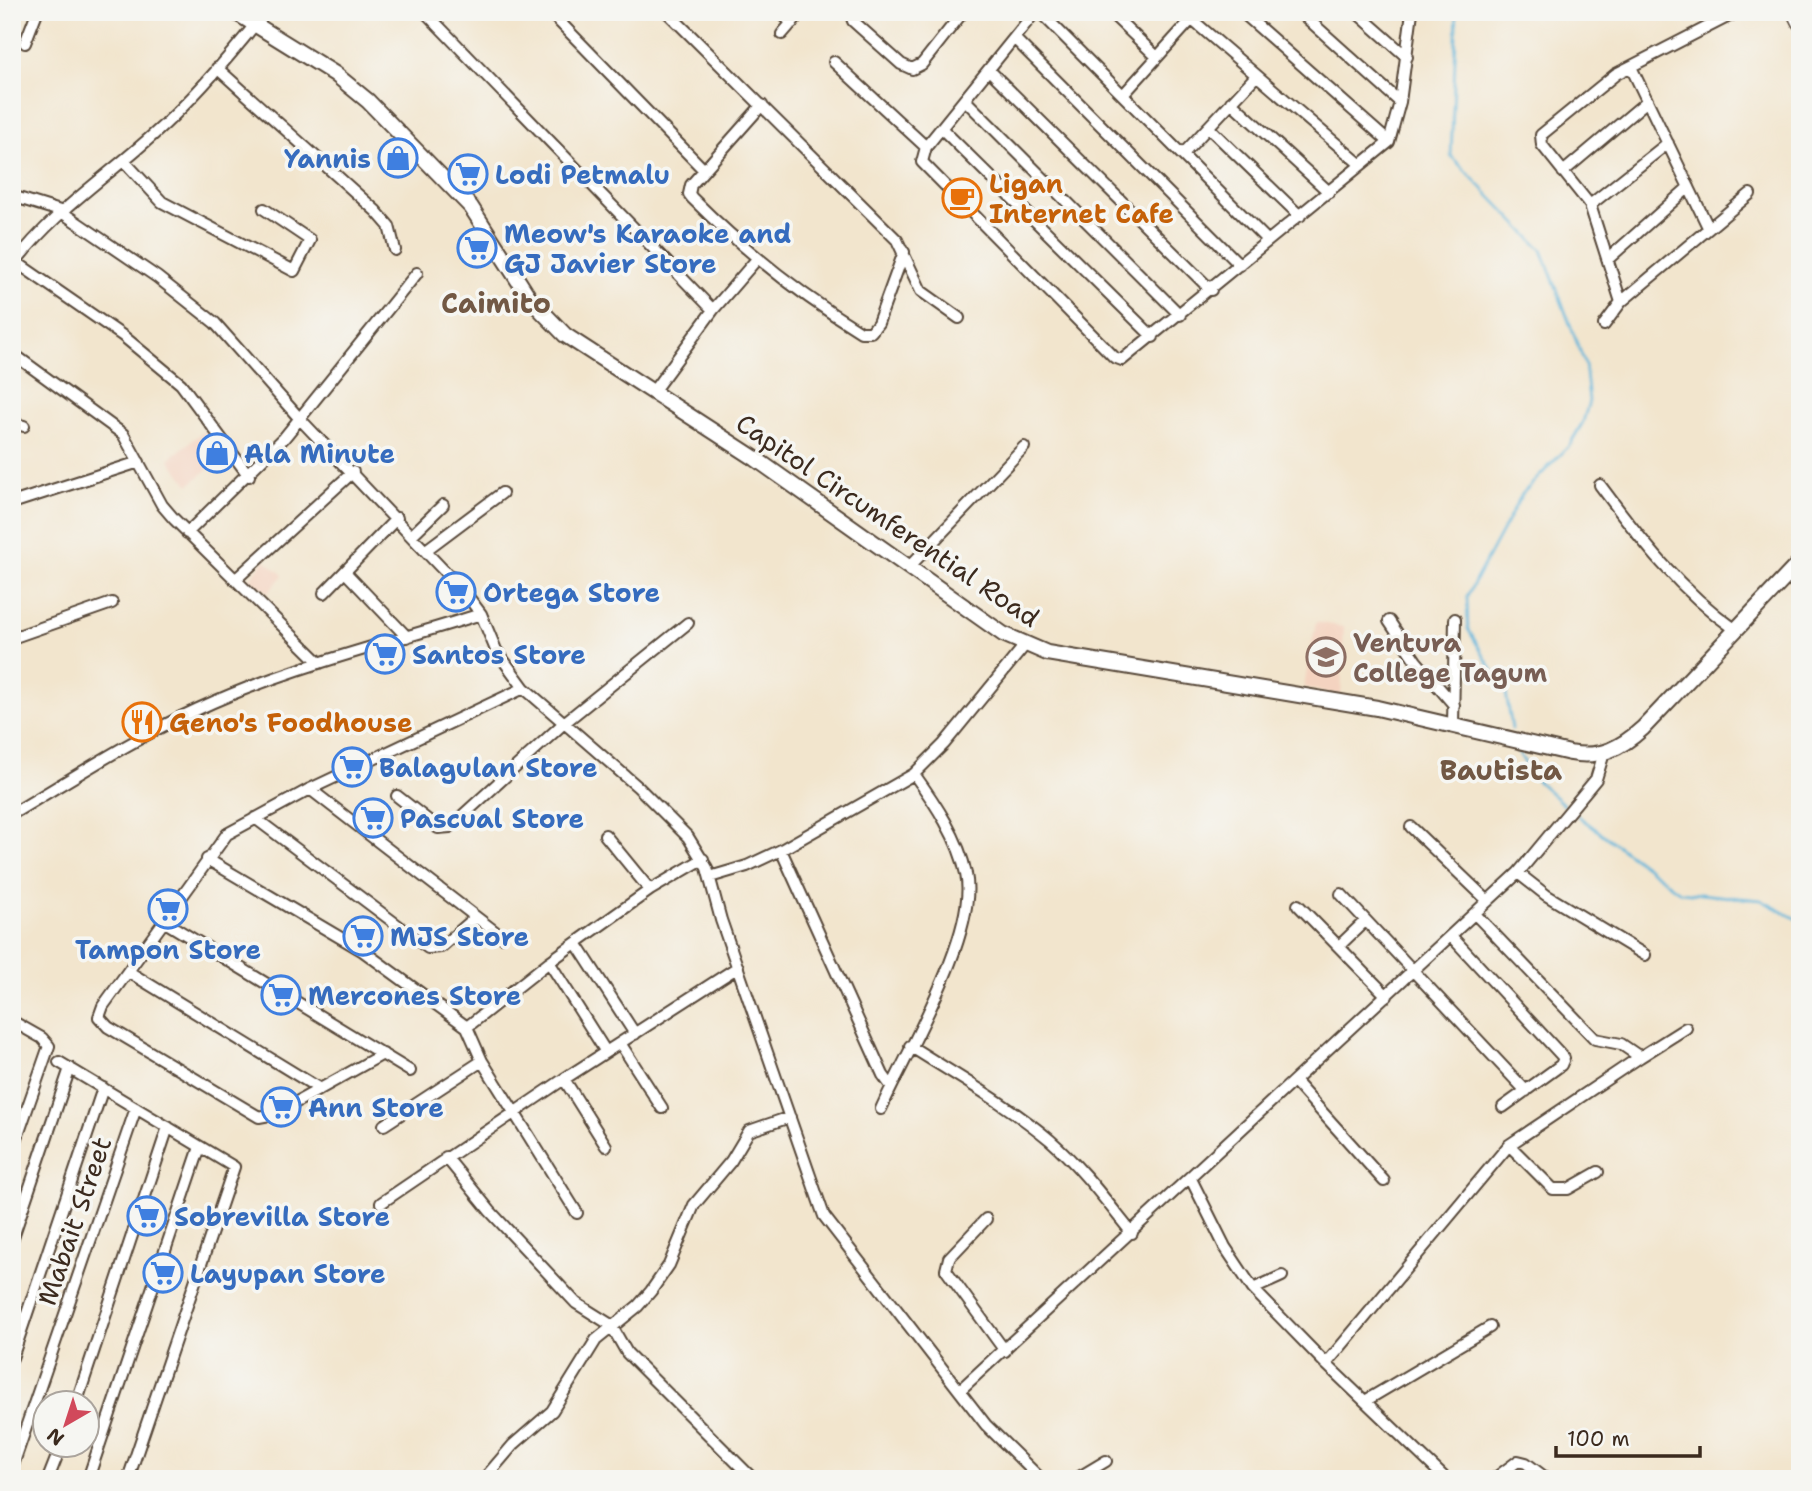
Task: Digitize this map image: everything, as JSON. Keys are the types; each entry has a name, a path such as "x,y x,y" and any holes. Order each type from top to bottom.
{"highway":[{"path":"1795,12 1800,22"}],"main road":[{"name":"Capitol Circumferential Road","path":"235,12 253,26 335,74 368,101 471,207 530,299 551,323 652,393 756,459 995,628 1025,645 1047,653 1315,697 1579,754 1604,753"},
{"path":"1604,753 1625,743 1643,727 1800,562"}],"street":[{"path":"25,43 37,12"},
{"path":"248,476 201,408 174,378 122,336 14,264 60,211 155,134 265,12"},
{"path":"425,12 713,310"},
{"path":"550,12 703,169"},
{"path":"667,12 886,229 904,252 909,270 921,291 959,318"},
{"path":"780,12 792,23"},
{"path":"782,34 801,12"},
{"path":"850,12 853,21 901,64 912,69 922,64 957,14"},
{"path":"1268,241 1038,12 1014,38 921,156 926,168 1114,356 1126,359 1389,142 1401,102 1412,12"},
{"path":"1110,12 1157,57"},
{"path":"1242,12 1389,142"},
{"path":"1300,12 1401,102"},
{"path":"1356,12 1407,57"},
{"path":"1621,302 1590,205 1542,145 1541,135 1595,88 1737,12"},
{"path":"1123,95 1157,57 1187,16 1361,164"},
{"path":"1014,38 1240,265"},
{"path":"834,62 926,147"},
{"path":"1631,67 1708,227"},
{"path":"217,68 376,211 389,226 395,250"},
{"path":"989,70 1211,290"},
{"path":"1183,154 1256,76"},
{"path":"965,100 1180,315"},
{"path":"1231,102 1329,192"},
{"path":"1563,172 1646,102"},
{"path":"762,105 703,169 691,185 689,194 757,259 804,296 866,333 878,323 904,252"},
{"path":"1208,127 1300,216"},
{"path":"942,129 1153,337"},
{"path":"1590,205 1668,143"},
{"path":"124,161 162,202 294,271 310,240 264,209"},
{"path":"1608,259 1689,187"},
{"path":"1604,325 1621,302 1750,194"},
{"path":"12,196 60,211 157,277 215,323 300,419 412,534 481,614 496,650 523,688 672,820 703,859 710,877 738,967 824,1216 986,1425 1041,1479"},
{"path":"652,393 713,310 757,259"},
{"path":"187,533 248,476 300,419 416,272"},
{"path":"12,353 123,434 162,505 187,533 320,663"},
{"path":"909,567 1024,447"},
{"path":"12,503 139,462"},
{"path":"235,580 353,472"},
{"path":"1600,485 1660,565 1705,609 1736,630"},
{"path":"426,550 502,493"},
{"path":"412,534 443,505"},
{"path":"324,593 397,518"},
{"path":"345,572 407,637"},
{"path":"12,638 112,603"},
{"path":"12,814 197,709 320,663 481,614"},
{"path":"1454,725 1455,619"},
{"path":"1389,621 1416,661 1454,705"},
{"path":"397,796 433,825 446,830 564,723 688,623"},
{"path":"710,877 747,866 781,850 914,774 944,744 1025,645"},
{"path":"383,1054 275,1114 259,1117 120,1035 99,1017 103,1006 227,834 310,789 523,688"},
{"path":"960,1390 1191,1180 1518,873 1596,779 1604,753"},
{"path":"881,1109 958,945 968,886 966,873 943,820 914,774"},
{"path":"310,789 502,937"},
{"path":"255,818 428,948 440,947 476,917"},
{"path":"1411,827 1488,901"},
{"path":"605,835 650,890"},
{"path":"781,850 883,1075 891,1086"},
{"path":"208,859 363,951 467,1027 482,1061 577,1213"},
{"path":"467,1027 549,962 650,890 703,859"},
{"path":"1518,873 1546,895 1645,955"},
{"path":"1341,894 1526,1091"},
{"path":"1298,905 1387,996"},
{"path":"1475,914 1590,1035 1620,1044 1640,1057"},
{"path":"1340,945 1365,921"},
{"path":"165,922 410,1071"},
{"path":"1451,936 1563,1055 1561,1065 1503,1107"},
{"path":"576,943 635,1034"},
{"path":"549,962 606,1052"},
{"path":"381,1203 446,1157 738,967"},
{"path":"129,972 320,1088"},
{"path":"12,1021 42,1038 49,1046 12,1152"},
{"path":"1325,1364 1509,1145 1686,1028"},
{"path":"620,1043 662,1108"},
{"path":"911,1046 991,1097 1049,1139 1072,1161 1132,1233"},
{"path":"384,1125 482,1061"},
{"path":"59,1062 234,1167 128,1479"},
{"path":"12,1240 70,1068"},
{"path":"564,1079 606,1146"},
{"path":"1294,1082 1384,1181"},
{"path":"12,1358 103,1088"},
{"name":"Mabait Street","path":"12,1468 136,1108"},
{"path":"484,1479 513,1445 552,1411 586,1353 611,1325 638,1306 662,1276 694,1205 731,1161 749,1131 790,1117"},
{"path":"81,1390 168,1127"},
{"path":"1509,1145 1553,1189 1568,1189 1598,1172"},
{"path":"88,1479 200,1146"},
{"path":"446,1157 489,1211 576,1303 611,1325 627,1353 752,1479"},
{"path":"1191,1180 1225,1247 1253,1289 1325,1364 1446,1479"},
{"path":"986,1219 949,1258 946,1270 1005,1351"},
{"path":"1253,1289 1282,1276"},
{"path":"1365,1401 1490,1327"},
{"path":"48,1479 55,1460"},
{"path":"1076,1479 1106,1461"},
{"path":"1494,1479 1518,1461 1526,1463 1546,1479"}],"shaded area":[{"path":"205,430 225,455 189,485 169,459"},
{"path":"265,560 283,575 268,593 250,579"},
{"name":"Ventura College Tagum","path":"1316,622 1344,627 1341,696 1304,687"}],"waterway":[{"path":"1457,12 1451,156 1542,250 1585,364 1589,401 1583,422 1569,446 1522,494 1467,596 1468,629 1506,693 1512,729"},
{"path":"1518,752 1535,779 1564,805"},
{"path":"1578,816 1680,892 1761,900 1800,921"}],"place":[{"name":"Yannis","path":"398,158"},
{"name":"Lodi Petmalu","path":"468,174"},
{"name":"Ligan Internet Cafe","path":"962,198"},
{"name":"Meow's Karaoke and GJ Javier Store","path":"477,248"},
{"name":"Ala Minute","path":"217,453"},
{"name":"Ortega Store","path":"456,592"},
{"name":"Santos Store","path":"385,654"},
{"name":"Ventura College Tagum","path":"1326,657"},
{"name":"Geno's Foodhouse","path":"142,722"},
{"name":"Balagulan Store","path":"352,767"},
{"name":"Pascual Store","path":"373,818"},
{"name":"Tampon Store","path":"168,909"},
{"name":"MJS Store","path":"363,936"},
{"name":"Mercones Store","path":"281,995"},
{"name":"Ann Store","path":"281,1107"},
{"name":"Sobrevilla Store","path":"147,1216"},
{"name":"Layupan Store","path":"163,1273"}],"district":[{"name":"Caimito","path":"496,303"},
{"name":"Bautista","path":"1501,770"}]}
